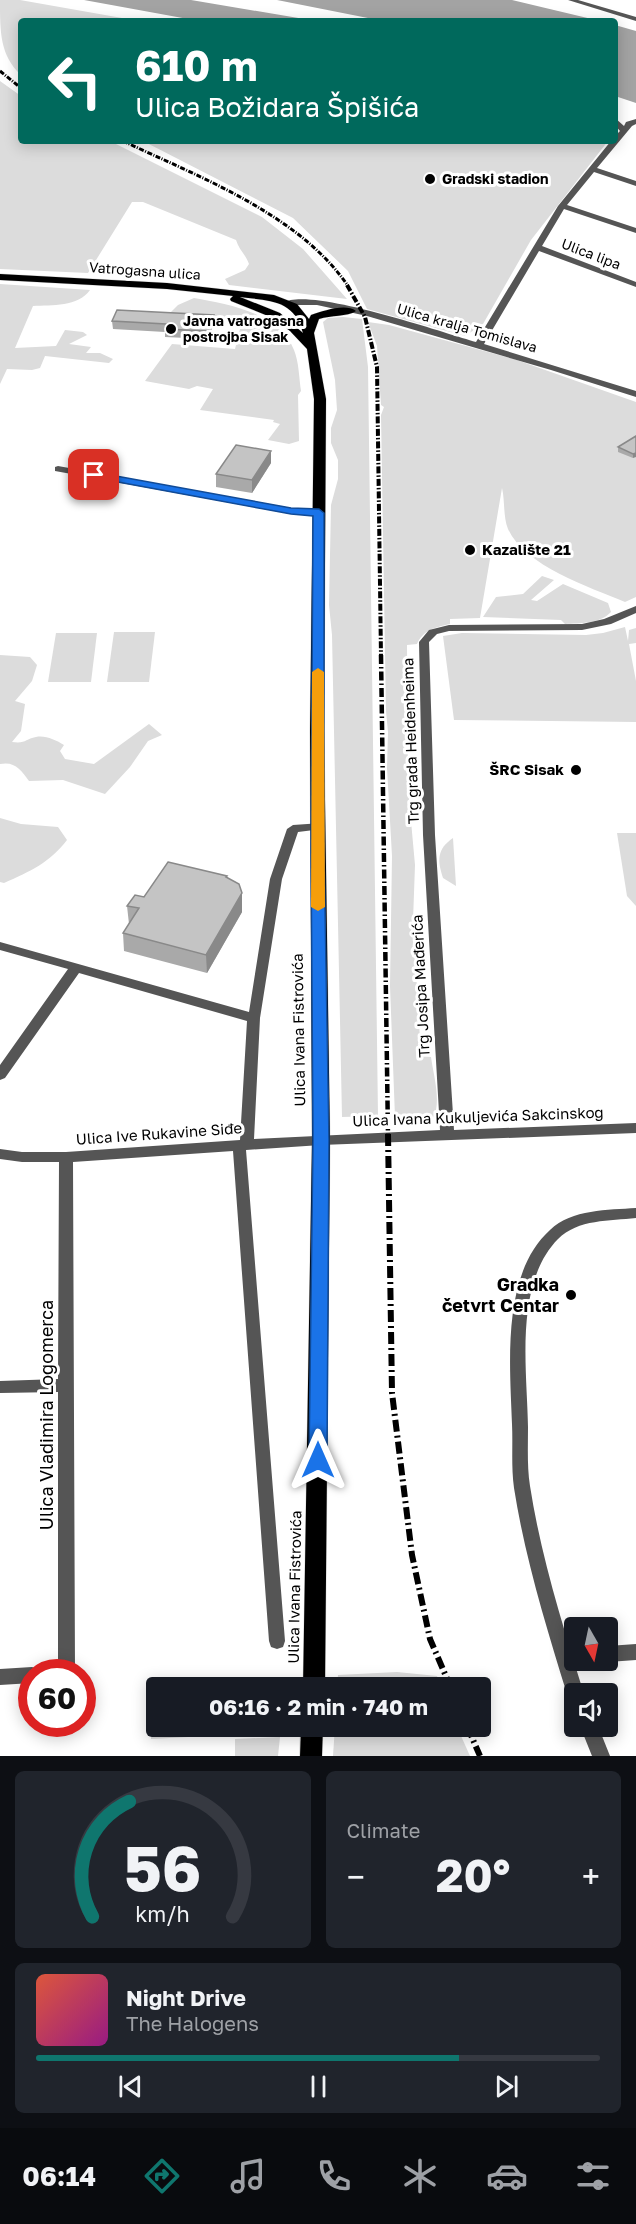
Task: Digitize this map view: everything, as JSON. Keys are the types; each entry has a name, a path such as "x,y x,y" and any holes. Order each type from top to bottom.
{"main road":[{"name":"Vatrogasna ulica","path":"0,277 167,286 258,295 287,303"},
{"path":"167,286 234,298 262,307 292,326 313,353"},
{"name":"Ulica Ivana Fistrovića","path":"287,303 299,312 308,335 320,399 318,826 321,1140 314,1677"},
{"path":"308,335 315,317 330,312 351,311"},
{"path":"311,1756 312,1737"}],"street":[{"path":"571,0 636,19"},
{"path":"618,138 629,124 636,121"},
{"path":"618,124 624,131"},
{"path":"479,345 562,206 613,144"},
{"path":"593,169 636,184"},
{"path":"562,206 636,231"},
{"name":"Ulica lipa","path":"537,247 636,285"},
{"name":"Ulica kralja Tomislava","path":"287,303 307,302 351,311 479,345 636,394"},
{"path":"58,469 291,511 319,513"},
{"name":"Trg grada Heidenheima","path":"429,835 423,646 427,637 441,629 457,627 582,627 633,613"},
{"name":"Ulica Ivana Fistrovića","path":"277,1641 243,1144 254,1018 276,879 289,836 296,827 318,826"},
{"name":"Trg Josipa Mađerića","path":"429,835 447,1135"},
{"path":"0,946 254,1018"},
{"path":"0,1076 76,968"},
{"name":"Ulica Ivana Kukuljevića Sakcinskog","path":"321,1140 636,1128"},
{"name":"Ulica Ive Rukavine Siđe","path":"0,1154 66,1157 321,1140"},
{"name":"Ulica Vladimira Logomerca","path":"66,1157 66,1659"},
{"path":"564,1642 545,1591 522,1485 518,1382 521,1306 525,1284 534,1262 553,1234 568,1223 583,1218 636,1213"},
{"path":"0,1387 66,1385"},
{"path":"618,1653 636,1652"},
{"path":"0,1677 18,1676"},
{"path":"593,1737 601,1756"}],"shaded area":[{"path":"0,0 20,0 122,18 18,18 18,72 5,51 0,23"},
{"path":"84,0 191,0 298,18 183,18"},
{"path":"277,0 512,0 587,18 368,18"},
{"path":"618,26 636,31 636,103 618,97"},
{"path":"0,81 18,94 18,144 116,144 262,217 303,249 347,299 229,285 225,279 245,270 249,264 236,240 143,202 132,202 88,273 0,269"},
{"path":"149,144 606,144 531,240 483,324 465,336 367,309 348,271 293,218"},
{"path":"0,284 90,290 79,300 72,302 33,306 15,348 56,346 65,330 83,332 87,335 69,344 91,347 86,353 100,353 113,359 109,363 45,356 40,368 7,369 0,384"},
{"path":"194,298 252,312 277,327 287,337 296,355 299,370 301,391 298,395 299,441 289,444 268,440 280,424 273,422 274,420 200,410 213,389 197,386 189,389 145,381 172,344 235,349 242,321 170,313 178,305"},
{"path":"328,318 362,319 368,367 378,1116 342,1117 332,635 329,605 331,505 338,479 338,460 331,443 331,428 337,410 335,380 323,322"},
{"path":"368,322 389,325 514,359 636,402 636,597 625,602 559,574 528,554 516,542 508,529 502,488 480,618 450,619 450,624 426,632 417,644 407,645 408,788 415,865 413,921 421,1056 431,1057 436,1088 437,1104 433,1118 395,1117 390,986 392,856 387,768 381,415 384,407 381,405 377,346"},
{"path":"542,576 554,580 531,600 537,601 563,584 608,603 611,612 596,621 565,624 561,620 483,617 496,597 523,594"},
{"path":"625,627 628,641 629,630 636,628 636,643 629,644 636,681 636,722 454,720 443,636 462,633 586,635"},
{"path":"114,632 155,632 149,682 107,682"},
{"path":"56,633 97,633 91,682 48,682"},
{"path":"0,655 30,657 37,665 32,681 15,701 25,704 21,731 12,742 47,737 64,745 60,751 65,759 94,764 149,724 162,735 148,741 130,767 105,794 63,780 29,781 14,765 0,764"},
{"path":"0,818 21,824 58,827 67,840 39,866 4,883 0,882"},
{"path":"617,833 636,833 636,906 627,896"},
{"path":"453,838 456,886 443,878 439,860 444,846"},
{"path":"397,1672 437,1677 338,1677 338,1675"},
{"path":"151,1737 188,1737 151,1739"},
{"path":"280,1737 278,1756 235,1756 235,1739"},
{"path":"334,1737 461,1737 470,1756 333,1756"}],"building":[{"path":"117,310 214,315 208,331 165,329 166,324 112,321"},
{"path":"636,436 636,453 633,454 618,447"},
{"path":"236,445 271,451 252,480 216,474"},
{"path":"168,862 227,876 239,884 242,893 206,955 123,933 139,908 127,906 135,895 144,897"}],"railway":[{"path":"0,71 18,86"},
{"path":"129,144 215,184 275,218 303,238 348,286"},
{"path":"347,285 365,317 377,367 381,657"},
{"path":"381,655 388,1136"},
{"path":"388,1134 392,1393 412,1555 430,1639 446,1677"},
{"path":"472,1737 480,1756"}],"slow traffic":[{"path":"318,672 318,907"}],"place":[{"name":"Gradski stadion","path":"430,179"},
{"name":"Javna vatrogasna postrojba Sisak","path":"171,329"},
{"name":"Kazalište 21","path":"470,550"},
{"name":"ŠRC Sisak","path":"576,770"},
{"name":"Gradka četvrt Centar","path":"571,1295"}],"route":[{"path":"94,475 291,511 319,513 317,730 321,1140 318,1460"}]}
